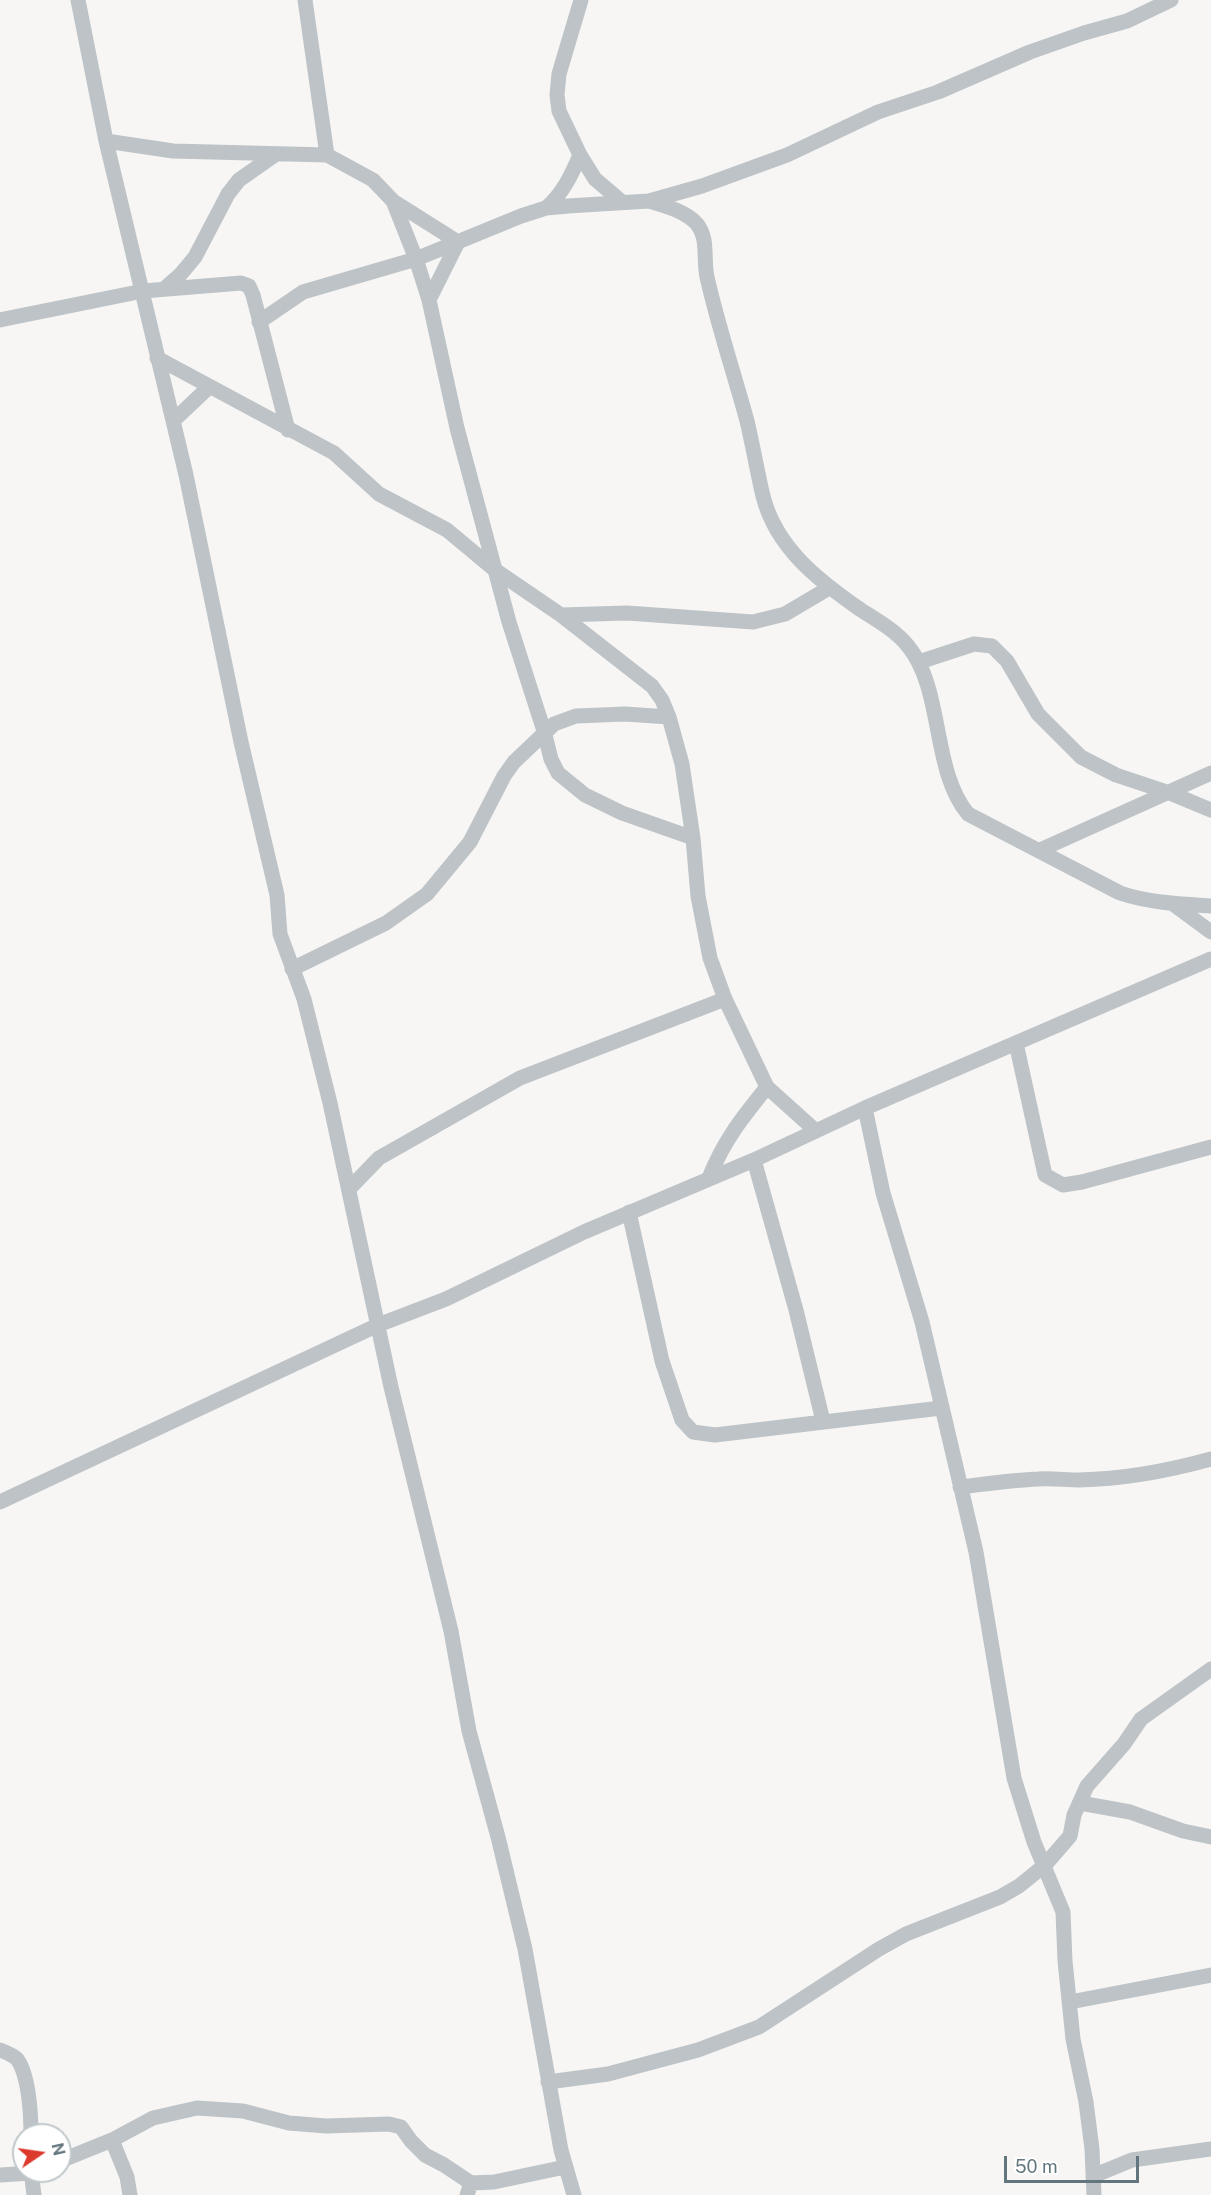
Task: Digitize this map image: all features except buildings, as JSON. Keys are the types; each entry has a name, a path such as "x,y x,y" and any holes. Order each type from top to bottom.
{"street":[{"path":"78,0 106,141 186,475 241,742 277,895 280,934 307,1011 349,1189 391,1387 446,1609 469,1731 525,1949 565,2168 574,2195"},
{"path":"305,0 327,155"},
{"path":"581,0 559,74 557,95 559,111 580,155 595,179 606,191 622,202"},
{"path":"259,322 303,292 416,259 546,208 649,201 702,186 787,155 878,111 938,92 1073,37 1127,21 1171,0"},
{"path":"106,141 173,151 327,155 373,180 393,201 458,242"},
{"path":"164,289 195,257 228,194 239,180 276,154"},
{"path":"546,208 559,197 568,184 580,155"},
{"path":"393,201 429,300 457,428 509,622 551,759 558,773 585,795 622,813 693,838"},
{"path":"649,201 687,216 698,225 704,238 706,273 747,422 772,525 785,545 829,588 881,623 907,644 919,662 951,786 959,803 968,814 1120,893 1143,900 1211,906"},
{"path":"429,300 458,242"},
{"path":"0,320 142,291 241,282 249,286 253,295 288,430"},
{"path":"157,358 334,453 379,494 434,522 495,570 561,615 652,686 662,700 669,717 682,764 693,838 698,896 710,958 725,999 767,1087 816,1131"},
{"path":"173,421 209,387"},
{"path":"561,615 627,613 753,622 785,614 829,588"},
{"path":"919,662 974,645 992,646 1006,661 1038,714 1081,757 1116,775 1211,810"},
{"path":"292,969 386,922 427,894 470,842 504,776 514,762 544,731 565,719 576,716 625,714 669,717"},
{"path":"1040,850 1211,773"},
{"path":"1173,904 1211,932"},
{"path":"0,1502 378,1325 446,1299 628,1212 754,1160 865,1108 1211,959"},
{"path":"349,1189 379,1158 520,1078 725,999"},
{"path":"1016,1043 1045,1175 1063,1185 1082,1182 1211,1147"},
{"path":"709,1178 733,1129 767,1087"},
{"path":"865,1108 883,1193 922,1322 976,1552 1014,1778 1034,1842 1063,1912 1073,2039 1086,2102 1094,2195"},
{"path":"754,1160 796,1310 823,1421"},
{"path":"628,1212 662,1361 682,1420 693,1432 714,1435 941,1408"},
{"path":"960,1487 1036,1479 1115,1478 1181,1467 1211,1459"},
{"path":"548,2082 608,2074 698,2049 759,2027 906,1934 1000,1897 1019,1886 1045,1865 1070,1836 1074,1815 1087,1786 1124,1744 1142,1719 1211,1669"},
{"path":"1080,1803 1130,1812 1183,1831 1211,1837"},
{"path":"1070,2002 1211,1975"},
{"path":"0,2050 16,2058 23,2074 31,2123"},
{"path":"72,2156 112,2140 153,2118 197,2108 243,2111 289,2123 369,2127 389,2124 401,2127 424,2155 444,2165 469,2189 565,2168"},
{"path":"112,2140 127,2176 130,2195"},
{"path":"1093,2176 1132,2160 1211,2149"}]}
